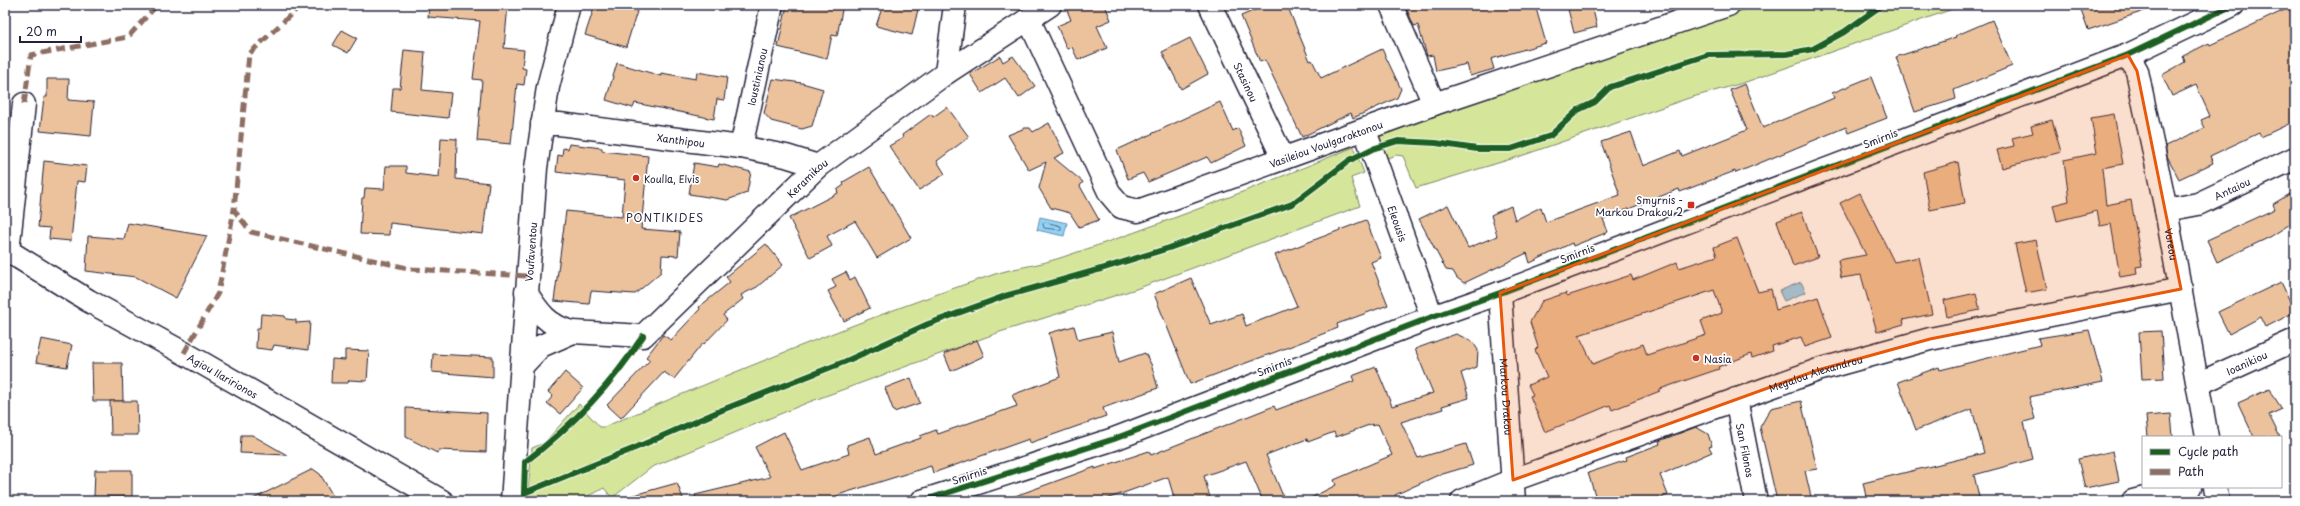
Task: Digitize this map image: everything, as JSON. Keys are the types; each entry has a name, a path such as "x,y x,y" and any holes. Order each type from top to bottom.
{"street":[{"name":"Voufaventou","path":"512,501 534,184 548,87 569,5"},
{"name":"Ioustinianou","path":"741,147 772,5"},
{"path":"946,73 955,5"},
{"name":"Keramikou","path":"526,292 535,307 552,325 573,332 643,336 818,166 946,73 1050,5"},
{"name":"Stasinou","path":"1210,5 1283,158"},
{"path":"1391,5 1434,104"},
{"name":"Vasileiou Voulgaroktonou","path":"1029,20 1110,194 1121,207 1130,210 1147,208 1434,104 1728,5"},
{"name":"Smirnis","path":"922,501 1114,438 1432,317 1500,293 2128,55 2233,5"},
{"name":"Voreou","path":"2128,55 2137,71 2166,210 2207,436"},
{"path":"6,250 24,104"},
{"name":"Xanthipou","path":"542,124 559,124 741,147 786,156 818,166"},
{"name":"Eleousis","path":"1365,130 1432,317"},
{"name":"Antaiou","path":"2166,210 2198,204 2295,158"},
{"name":"Agiou Ilaririonos","path":"6,250 89,301 202,362 442,501"},
{"name":"Megalou Alexandrou","path":"1462,501 1514,490 1736,399 1818,370 1930,339 2181,289"},
{"name":"Markou Drakou","path":"1500,293 1514,490"},
{"name":"Keramikou","path":"522,366 541,346 573,332"},
{"name":"Ioanikiou","path":"2198,384 2295,340"},
{"name":"San Filonos","path":"1736,399 1756,501"},
{"path":"2133,501 2186,488"},
{"path":"2215,488 2218,501"}],"highlighted area":[{"path":"2128,55 2137,71 2181,289 1930,339 1818,370 1513,480 1500,293"}],"green space":[{"path":"1758,5 1964,5 1743,83 1689,98 1521,156 1416,188 1403,156 1396,155 1385,159 1379,144 1380,133"},
{"path":"1354,147 1364,173 1351,178 1360,206 1136,289 1000,332 809,402 652,467 612,498 604,488 578,501 527,501 532,448 544,443 579,404 600,427 604,427 750,366 898,308 998,273 1052,260 1171,219"}],"water":[{"path":"1040,217 1067,223 1064,236 1037,230"},
{"path":"1801,282 1806,292 1784,301 1779,291"}],"building":[{"path":"429,5 508,5 504,48 524,50 522,68 526,69 524,85 517,84 511,144 477,141 482,80 473,79 480,21 428,17"},
{"path":"595,5 639,5 626,47 585,35"},
{"path":"787,5 843,5 837,36 832,35 827,59 778,47"},
{"path":"883,5 919,5 912,35 876,26"},
{"path":"1065,5 1105,5 1111,20 1097,26 1107,48 1078,60 1072,47 1067,49 1057,26 1071,20"},
{"path":"1267,5 1287,5 1310,61 1312,60 1321,78 1382,49 1401,89 1397,98 1353,118 1351,113 1302,137 1265,60 1260,62 1241,16"},
{"path":"1405,5 1535,5 1546,43 1491,59 1494,69 1470,76 1467,64 1436,71 1433,55 1427,56 1418,25 1414,26"},
{"path":"1592,5 1597,27 1574,33 1568,9"},
{"path":"2079,5 2152,5 2153,8 2088,30"},
{"path":"2295,5 2295,121 2261,137 2259,133 2210,156 2213,163 2179,179 2167,156 2165,146 2205,128 2201,120 2210,116 2196,85 2172,96 2162,75 2185,62 2183,56"},
{"path":"1992,20 2012,66 1954,90 1956,99 1915,112 1896,57 1956,37 1955,36"},
{"path":"342,30 357,38 348,53 333,45"},
{"path":"1190,38 1208,74 1181,89 1162,52"},
{"path":"404,50 425,52 422,90 451,93 448,118 391,112 393,88 400,88"},
{"path":"1000,56 1003,62 1013,56 1035,86 1019,98 1005,78 982,93 970,74"},
{"path":"617,63 661,76 661,73 696,79 697,72 727,77 724,100 717,99 714,119 635,103 633,108 606,100"},
{"path":"1871,77 1887,118 1848,133 1846,127 1736,173 1735,171 1680,192 1679,189 1603,219 1608,232 1573,246 1572,243 1530,263 1527,253 1464,283 1457,278 1453,271 1446,270 1419,219 1448,205 1468,248 1497,236 1491,215 1511,206 1515,220 1541,207 1546,222 1620,195 1601,142 1631,132 1643,166 1680,151 1682,156 1747,130 1730,90 1745,84 1763,128 1834,98 1832,93"},
{"path":"47,79 69,79 68,100 94,102 91,136 40,131 44,97 47,97"},
{"path":"773,79 802,83 823,89 812,126 802,129 771,121 764,113"},
{"path":"1220,102 1233,131 1238,128 1246,146 1211,163 1207,157 1148,182 1143,173 1128,179 1117,150"},
{"path":"947,107 969,137 937,161 945,174 919,190 889,146 903,138 902,135 931,114 933,117"},
{"path":"2114,114 2123,164 2102,168 2106,205 2131,200 2142,266 2136,267 2137,274 2120,277 2111,224 2100,226 2097,211 2057,221 2053,205 2069,201 2064,160 2097,153 2091,118"},
{"path":"2052,120 2061,152 2002,168 1997,150 2014,146 2012,138 2033,133 2031,126"},
{"path":"1049,123 1064,153 1054,158 1083,182 1080,186 1099,220 1079,227 1070,213 1051,208 1039,188 1046,162 1029,170 1008,135 1025,128 1030,128 1033,132"},
{"path":"441,138 457,139 456,179 489,183 483,234 390,223 389,235 360,234 362,198 364,198 365,188 384,189 386,166 406,166 406,173 439,177"},
{"path":"569,144 602,148 602,151 648,156 641,229 680,232 678,256 662,255 661,272 635,294 591,291 589,304 554,301 566,211 622,217 625,180 556,172 558,155 562,156 563,148 568,149"},
{"path":"44,161 87,166 85,182 77,181 71,241 49,239 50,228 38,227"},
{"path":"1958,162 1965,203 1930,210 1923,172"},
{"path":"694,163 718,167 719,164 751,172 747,193 727,200 689,194"},
{"path":"869,167 911,238 877,258 855,221 827,236 832,246 810,258 789,218 838,193 837,190 844,185 843,182"},
{"path":"2295,191 2295,221 2270,237 2217,262 2207,240 2275,209 2273,204"},
{"path":"1860,193 1894,262 1919,257 1932,314 1903,320 1904,324 1877,332 1861,275 1841,278 1838,260 1866,255 1840,203"},
{"path":"1802,212 1818,257 1793,266 1777,221"},
{"path":"1366,220 1381,258 1371,262 1388,305 1337,324 1338,328 1190,384 1154,294 1191,278 1211,325 1242,314 1246,326 1297,306 1275,255"},
{"path":"128,223 207,236 176,298 136,277 86,271 88,236 124,239"},
{"path":"1737,238 1758,292 1771,289 1776,310 1818,297 1832,338 1805,347 1801,337 1772,346 1773,351 1752,358 1751,354 1718,367 1719,369 1660,389 1660,391 1612,410 1610,405 1545,432 1530,396 1533,395 1528,385 1547,377 1535,350 1538,347 1530,322 1542,301 1566,293 1567,296 1631,275 1633,280 1677,262 1679,268 1717,256 1714,247","holes":["1714,290 1722,313 1701,321 1706,335 1647,355 1643,344 1593,364 1579,335"]},
{"path":"2036,240 2047,289 2026,293 2015,244"},
{"path":"766,244 783,265 757,287 741,295 743,299 723,315 727,320 704,344 703,343 674,379 664,372 621,418 607,405 650,360 646,357 663,335 671,340 700,309 699,307 730,282 726,277"},
{"path":"846,272 850,280 855,277 870,308 844,321 828,291 836,287 832,279"},
{"path":"2281,282 2295,312 2266,327 2261,317 2229,334 2218,312"},
{"path":"1976,293 1980,310 1947,317 1944,300"},
{"path":"261,314 285,316 286,319 296,320 296,323 310,322 308,350 274,345 272,350 256,348 257,328 260,328"},
{"path":"1074,326 1078,340 1112,332 1119,362 1145,353 1151,364 1158,388 1103,408 1106,416 1030,443 1029,439 933,473 931,466 841,494 826,501 696,501 695,495 770,477 755,447 784,432 802,470 849,454 847,445 870,437 876,454 921,438 920,436 936,430 938,434 1017,406 1012,395 1060,377 1049,333"},
{"path":"2089,330 2103,382 2029,397 2035,419 2024,422 2033,459 1974,475 1980,501 1867,501 1863,483 1984,453 1972,409 1916,430 1898,382 1939,367 1940,370 2040,345 2038,338"},
{"path":"2161,331 2164,378 2142,379 2139,332"},
{"path":"1456,334 1472,341 1478,350 1477,367 1461,373 1469,398 1442,406 1443,409 1401,422 1418,458 1466,444 1473,465 1436,476 1395,495 1397,501 1305,501 1336,485 1334,480 1392,455 1378,424 1373,426 1372,424 1336,437 1334,432 1308,442 1307,439 1266,455 1285,501 1263,501 1246,461 1204,476 1211,501 1175,501 1168,477 1101,501 1007,501 1007,499 1095,467 1095,469 1149,451 1151,455 1274,406 1276,410 1354,381 1352,376 1376,367 1392,406 1433,393 1415,349"},
{"path":"41,339 72,345 67,367 36,362"},
{"path":"977,340 984,356 951,371 944,354"},
{"path":"345,350 369,351 367,381 349,380 348,383 331,383 332,359 345,360"},
{"path":"433,354 493,357 493,377 432,372"},
{"path":"92,363 122,363 123,401 93,401"},
{"path":"565,372 583,388 560,414 547,403 553,396 548,392"},
{"path":"911,378 920,403 894,412 885,388"},
{"path":"2269,389 2282,409 2269,415 2280,436 2254,436 2238,403"},
{"path":"110,401 137,401 138,435 111,435"},
{"path":"1801,401 1817,469 1805,471 1812,501 1777,501 1760,427 1771,408"},
{"path":"406,408 487,413 486,452 439,450 437,453 406,437"},
{"path":"2171,414 2173,436 2148,436 2146,416"},
{"path":"1696,427 1708,434 1712,446 1709,447 1712,452 1660,475 1668,495 1654,501 1597,501 1588,473 1627,460 1626,457 1660,444 1659,441"},
{"path":"241,435 252,435 287,455 240,453"},
{"path":"2113,451 2119,481 2085,488 2078,459"},
{"path":"313,469 320,474 336,501 249,501"},
{"path":"95,470 132,470 132,497 94,497"},
{"path":"677,483 684,501 630,501 630,496"}],"marked path":[{"path":"24,104 31,55 128,37 157,5"},
{"path":"301,5 249,54 234,210 251,232 412,269 527,276"},
{"path":"184,353 218,293 234,210"}],"cycle path":[{"path":"643,336 618,371 590,404 542,449 525,462 524,493 635,448 722,410 844,362 928,324 1005,296 1169,248 1292,204 1350,160 1372,149 1398,141 1436,143 1477,149 1511,149 1550,136 1578,110 1595,102 1610,87 1708,55 1787,54 1813,49 1844,32 1882,5"},
{"path":"922,501 1114,439 1432,317 1500,293 2128,55 2233,5"}],"place":[{"name":"Koulla, Elvis","path":"636,178"},
{"name":"Smyrnis - Markou Drakou 2","path":"1691,205"},
{"name":"Nasia","path":"1696,358"}],"district":[{"name":"PONTIKIDES","path":"665,217"}]}
